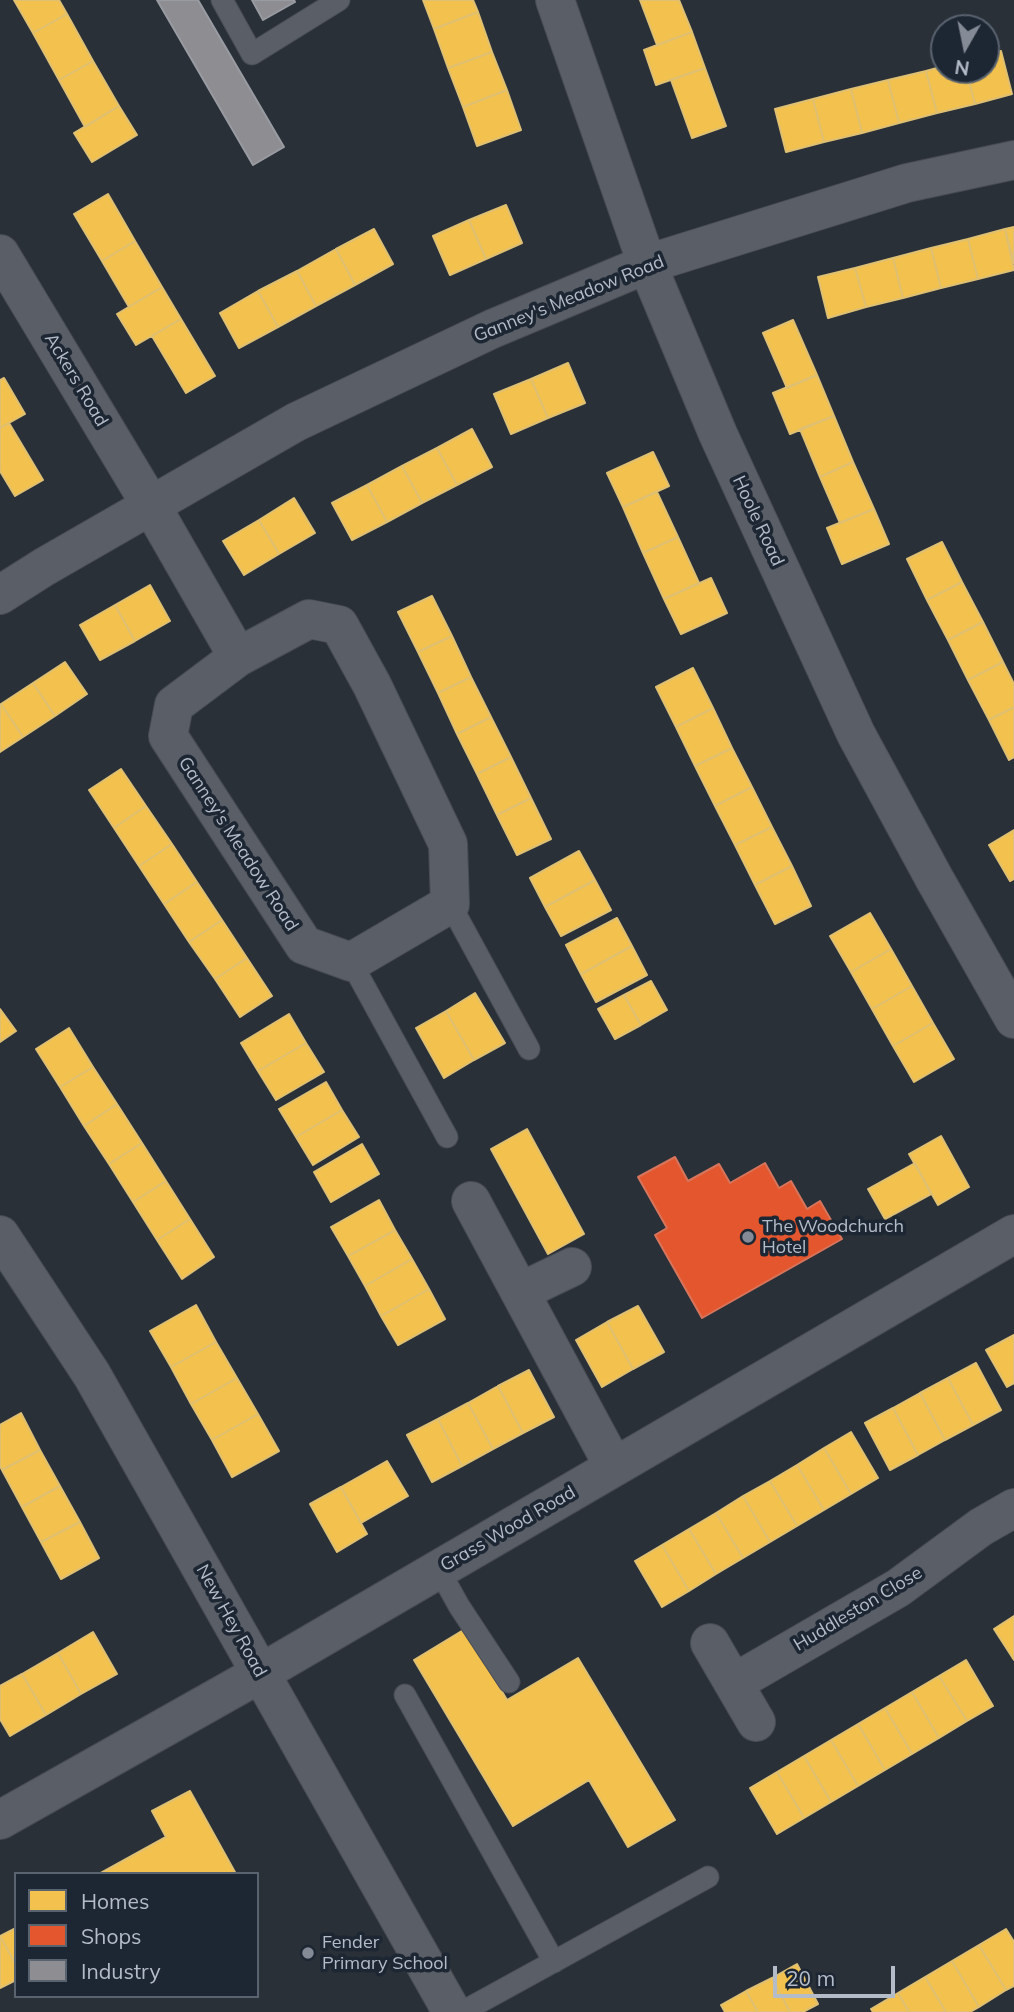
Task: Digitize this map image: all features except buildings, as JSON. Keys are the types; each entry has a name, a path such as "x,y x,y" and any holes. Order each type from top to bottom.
{"street":[{"name":"Hoole Road","path":"555,0 646,264 718,434 856,733 1014,1019"},
{"name":"Ganney's Meadow Road","path":"0,595 296,422 492,330 646,264 907,183 1014,160"},
{"name":"Ackers Road","path":"0,254 152,507"},
{"path":"152,507 238,657"},
{"name":"Ganney's Meadow Road","path":"351,962 304,945 168,736 174,705 238,657 309,619 339,625 372,685 448,845 450,905"},
{"path":"351,962 450,905"},
{"path":"471,1202 614,1467"},
{"name":"Grass Wood Road","path":"0,1820 261,1674 1014,1234"},
{"name":"New Hey Road","path":"0,1235 92,1375 453,2012"},
{"path":"520,1292 572,1267"},
{"name":"Huddleston Close","path":"734,1683 898,1588 981,1527 1014,1508"},
{"path":"710,1643 756,1722"}],"lane":[{"path":"222,0 252,54 339,0"},
{"path":"450,905 529,1049"},
{"path":"351,962 447,1136"},
{"path":"439,1570 459,1606 509,1682"},
{"path":"405,1695 554,1962"},
{"path":"462,2012 708,1877"}],"place":[{"name":"The Woodchurch Hotel","path":"748,1237"},
{"name":"Fender Primary School","path":"308,1953"}]}
